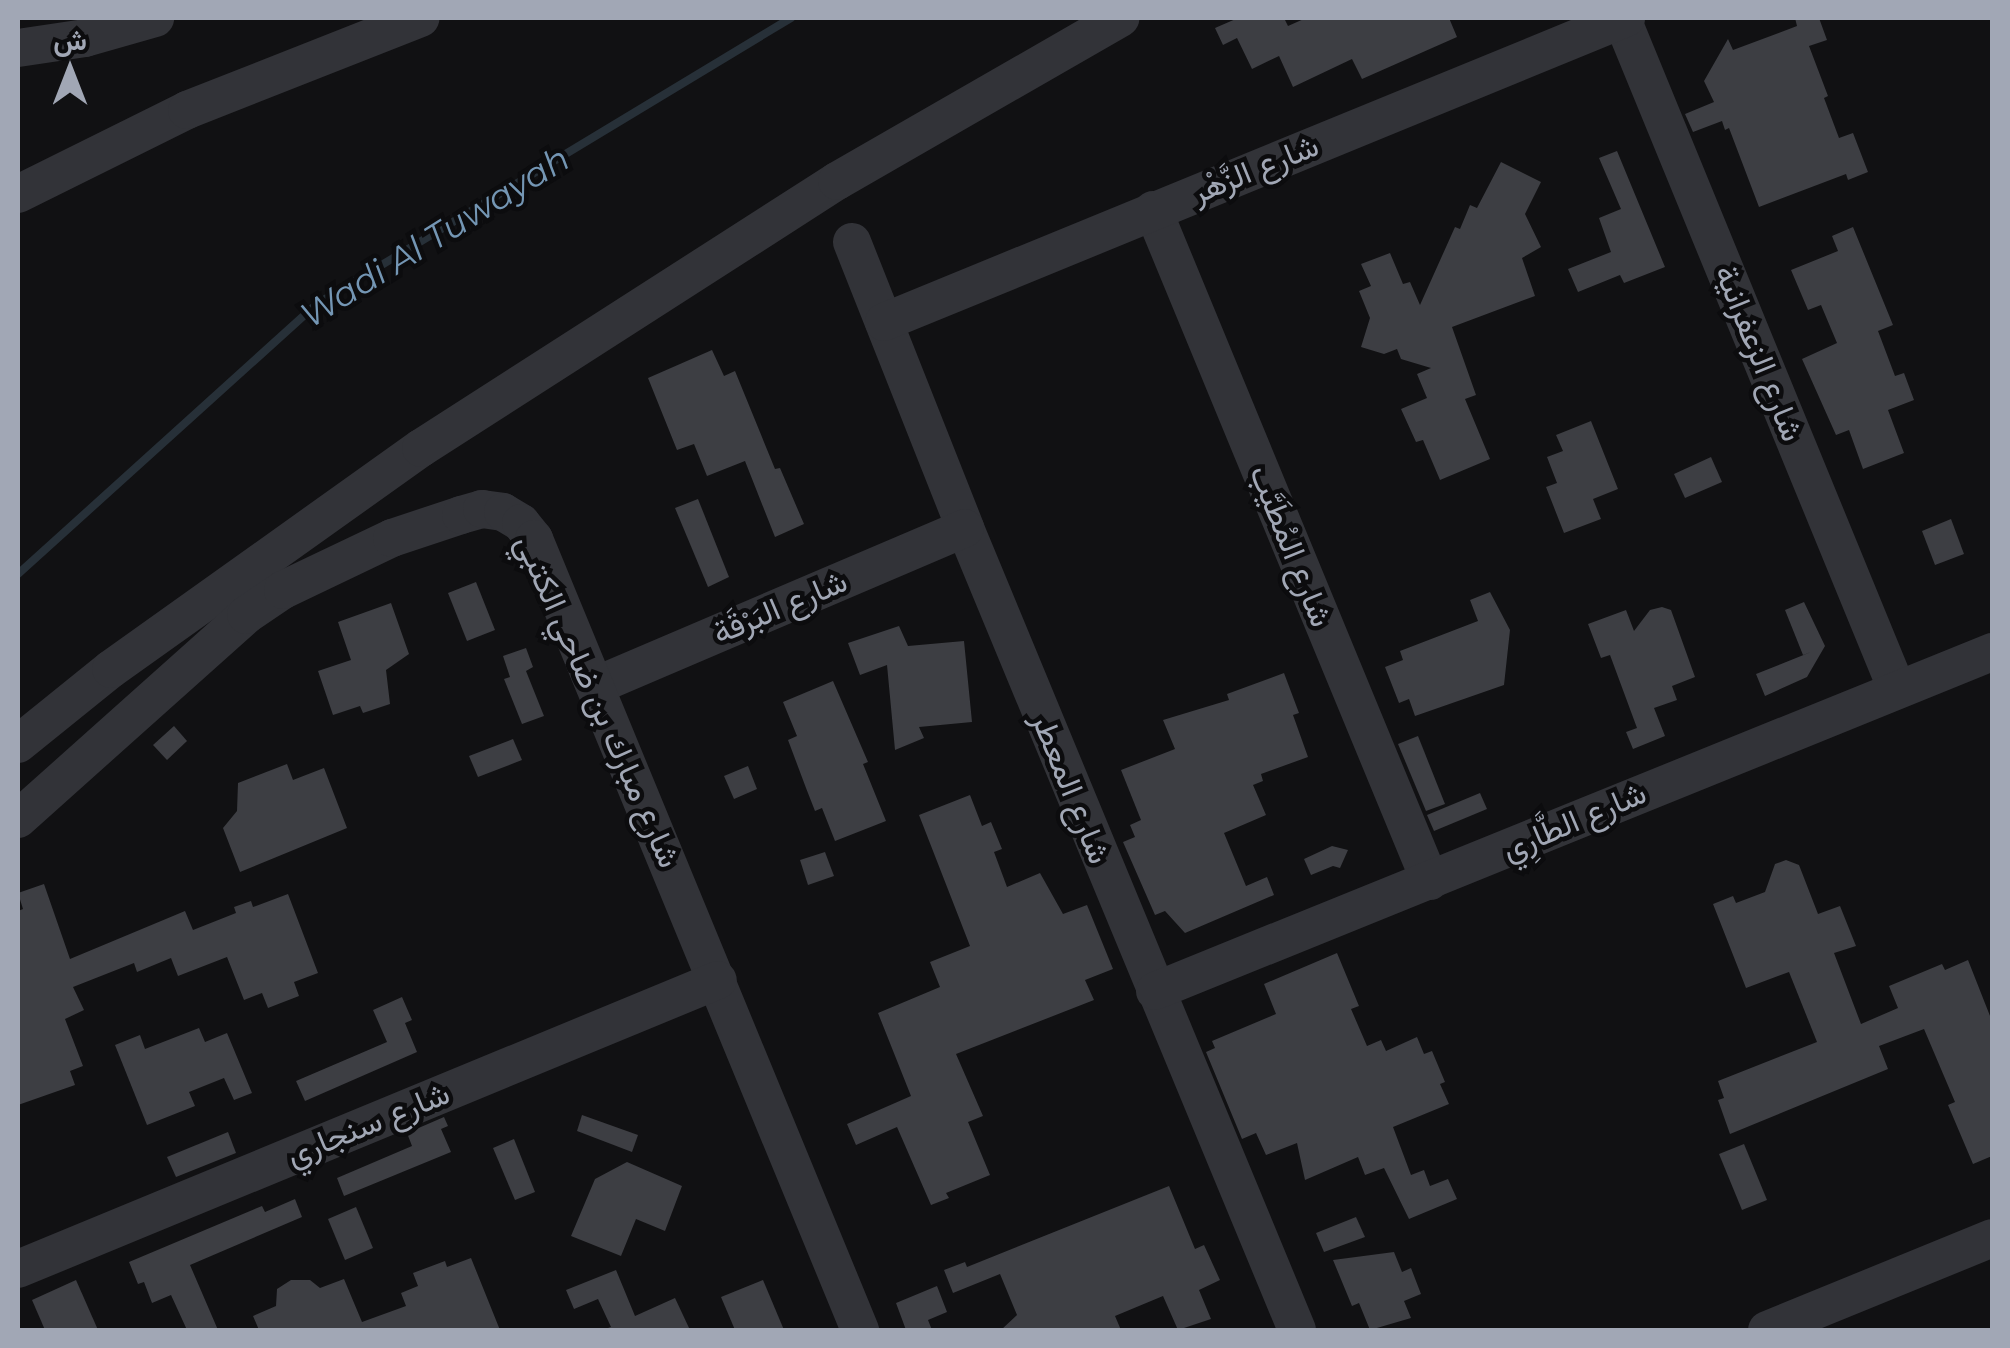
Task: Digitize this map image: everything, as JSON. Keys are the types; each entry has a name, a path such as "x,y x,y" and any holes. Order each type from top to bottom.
{"street":[{"path":"18,48 86,38 155,18"},
{"path":"18,194 187,110 421,18"},
{"path":"18,744 111,668 421,448 836,181 1121,18"},
{"name":"شارع الزَّهْر","path":"884,322 1624,18"},
{"name":"شارع الزعفرانية","path":"1624,18 1896,687"},
{"name":"شارع المُطَيَّب","path":"1152,210 1430,881"},
{"name":"شارع المعطر","path":"852,242 964,528 1297,1330"},
{"name":"شارع مبارك بن ضاحي الكتبي","path":"18,818 246,615 282,590 392,538 482,510 503,512 522,522 534,539 860,1330"},
{"name":"شارع البَرْقَة","path":"595,686 964,528"},
{"name":"شارع الطَّارِي","path":"1155,991 1896,687 1992,652"},
{"name":"شارع سنجاري","path":"18,1268 718,980"},
{"path":"1767,1330 1992,1238"}],"building":[{"path":"1238,18 1284,18 1288,26 1306,18 1449,18 1457,37 1362,79 1352,59 1293,87 1279,56 1252,69 1237,38 1223,45 1215,28"},
{"path":"1795,18 1819,18 1827,40 1809,46 1828,96 1824,98 1839,138 1853,133 1868,172 1848,180 1846,174 1759,207 1729,128 1725,130 1722,121 1693,132 1685,114 1714,102 1704,81 1728,39 1733,50 1797,26"},
{"path":"1617,151 1665,267 1624,283 1620,275 1578,292 1568,269 1611,252 1599,218 1621,209 1599,158"},
{"path":"1501,162 1541,182 1525,214 1541,247 1522,258 1535,296 1452,327 1476,395 1465,399 1490,459 1440,480 1423,440 1416,442 1401,409 1427,398 1417,374 1431,368 1401,359 1397,349 1384,354 1361,347 1370,318 1359,291 1371,286 1361,264 1390,253 1403,284 1410,282 1420,305 1455,227 1460,229 1470,205 1477,208"},
{"path":"1853,227 1893,325 1878,331 1895,376 1904,373 1914,400 1888,410 1904,453 1863,469 1849,430 1836,435 1802,359 1837,343 1821,305 1808,310 1791,270 1838,251 1832,236"},
{"path":"712,350 724,376 735,371 775,469 780,468 804,524 775,537 745,461 707,476 694,444 677,450 648,378"},
{"path":"1591,421 1618,489 1593,499 1601,519 1564,533 1546,487 1557,483 1547,457 1563,451 1556,435"},
{"path":"1711,457 1722,482 1685,498 1674,474"},
{"path":"698,499 729,577 708,587 675,508"},
{"path":"1951,519 1964,554 1935,565 1922,531"},
{"path":"476,582 495,630 467,641 448,593"},
{"path":"1490,592 1510,630 1504,685 1415,716 1409,699 1399,703 1385,667 1403,660 1400,651 1478,621 1470,600"},
{"path":"1804,602 1825,646 1807,677 1765,696 1756,674 1811,652 1803,655 1785,610"},
{"path":"391,603 409,654 386,670 390,704 363,713 360,706 333,715 318,671 351,660 338,622"},
{"path":"1626,610 1634,631 1650,610 1671,610 1695,677 1672,686 1677,700 1654,708 1665,736 1633,749 1626,732 1637,728 1610,655 1601,658 1588,624"},
{"path":"899,626 908,646 964,641 972,722 919,727 924,738 895,750 887,665 860,675 848,643"},
{"path":"526,648 533,667 526,671 544,716 522,724 504,679 510,677 503,656"},
{"path":"1284,673 1299,713 1293,715 1308,757 1261,774 1263,781 1253,785 1266,815 1224,833 1246,886 1267,877 1274,895 1185,933 1165,911 1155,915 1123,842 1135,837 1130,825 1141,820 1121,770 1175,749 1163,720 1229,700 1227,694"},
{"path":"833,681 868,762 863,764 886,821 835,841 822,808 815,811 788,740 797,736 783,702"},
{"path":"174,726 187,741 167,760 153,745"},
{"path":"1418,736 1445,804 1426,811 1398,744"},
{"path":"513,739 522,760 478,777 469,756"},
{"path":"287,764 293,780 324,768 347,828 240,872 223,828 237,811 238,783"},
{"path":"748,766 757,789 734,799 724,776"},
{"path":"1480,793 1487,809 1434,831 1427,815"},
{"path":"970,795 982,826 991,822 1002,849 994,852 1007,887 1040,873 1063,914 1087,905 1113,969 1085,980 1094,1000 956,1054 983,1116 968,1122 990,1175 946,1193 949,1198 931,1205 897,1127 856,1145 847,1124 911,1096 878,1013 940,987 930,962 970,946 919,815"},
{"path":"1332,846 1348,850 1340,868 1333,866 1311,875 1304,859"},
{"path":"825,852 834,876 808,885 800,860"},
{"path":"1786,860 1799,865 1818,914 1840,906 1856,946 1834,953 1861,1024 1898,1008 1889,986 1942,964 1945,970 1968,960 1992,1021 1992,1156 1973,1164 1948,1105 1955,1102 1924,1029 1879,1046 1888,1069 1730,1134 1718,1100 1724,1098 1718,1081 1817,1042 1789,972 1746,988 1713,904 1733,896 1736,903 1765,892 1775,864"},
{"path":"44,884 70,959 185,911 193,930 236,913 234,907 251,901 253,907 288,894 318,973 294,982 299,996 268,1008 262,993 244,1000 227,957 178,976 171,958 137,972 134,963 73,987 84,1010 65,1019 83,1066 70,1071 75,1085 18,1105 18,911 23,909 18,893"},
{"path":"1337,953 1359,1006 1351,1009 1367,1046 1381,1040 1386,1051 1417,1037 1424,1054 1432,1051 1445,1082 1440,1084 1449,1104 1393,1127 1411,1175 1424,1170 1430,1186 1448,1179 1457,1199 1409,1219 1384,1168 1365,1175 1358,1157 1305,1180 1297,1143 1266,1155 1256,1133 1242,1139 1206,1052 1215,1048 1212,1041 1276,1014 1264,984"},
{"path":"402,997 412,1020 405,1023 417,1052 305,1101 296,1081 387,1042 373,1010"},
{"path":"199,1028 205,1042 227,1033 252,1093 234,1100 224,1078 189,1092 195,1106 147,1125 115,1045 140,1035 145,1049"},
{"path":"582,1115 638,1135 632,1152 577,1131"},
{"path":"444,1117 448,1126 441,1129 451,1152 344,1196 337,1178 412,1146 407,1133"},
{"path":"228,1132 236,1153 176,1177 167,1157"},
{"path":"514,1139 535,1192 515,1200 493,1148"},
{"path":"1744,1144 1767,1200 1742,1210 1719,1154"},
{"path":"627,1162 682,1186 665,1231 636,1219 621,1256 571,1236 595,1179"},
{"path":"1169,1186 1195,1249 1204,1245 1220,1280 1199,1290 1211,1319 1178,1330 1163,1296 1115,1316 1121,1330 1001,1330 1017,1315 1000,1274 953,1293 944,1270 965,1262 967,1267"},
{"path":"295,1199 302,1217 190,1265 218,1330 187,1330 171,1295 152,1303 144,1282 138,1284 129,1262 262,1206 265,1212"},
{"path":"356,1207 373,1248 345,1260 328,1219"},
{"path":"1356,1217 1365,1237 1324,1252 1316,1233"},
{"path":"1394,1252 1402,1272 1411,1268 1421,1294 1404,1301 1411,1318 1370,1330 1359,1303 1352,1306 1333,1260"},
{"path":"471,1258 500,1330 259,1330 253,1316 276,1306 277,1289 291,1280 310,1280 320,1288 344,1279 362,1322 406,1306 401,1293 418,1286 413,1273 445,1261 447,1267"},
{"path":"616,1270 635,1316 675,1298 690,1330 602,1330 611,1327 598,1299 574,1309 566,1290"},
{"path":"76,1280 98,1330 45,1330 32,1300"},
{"path":"763,1280 784,1330 735,1330 721,1297"},
{"path":"937,1286 947,1312 928,1320 932,1330 906,1330 896,1303"}],"waterway":[{"name":"Wadi Al Tuwayah","path":"18,574 317,304 791,18"}]}
